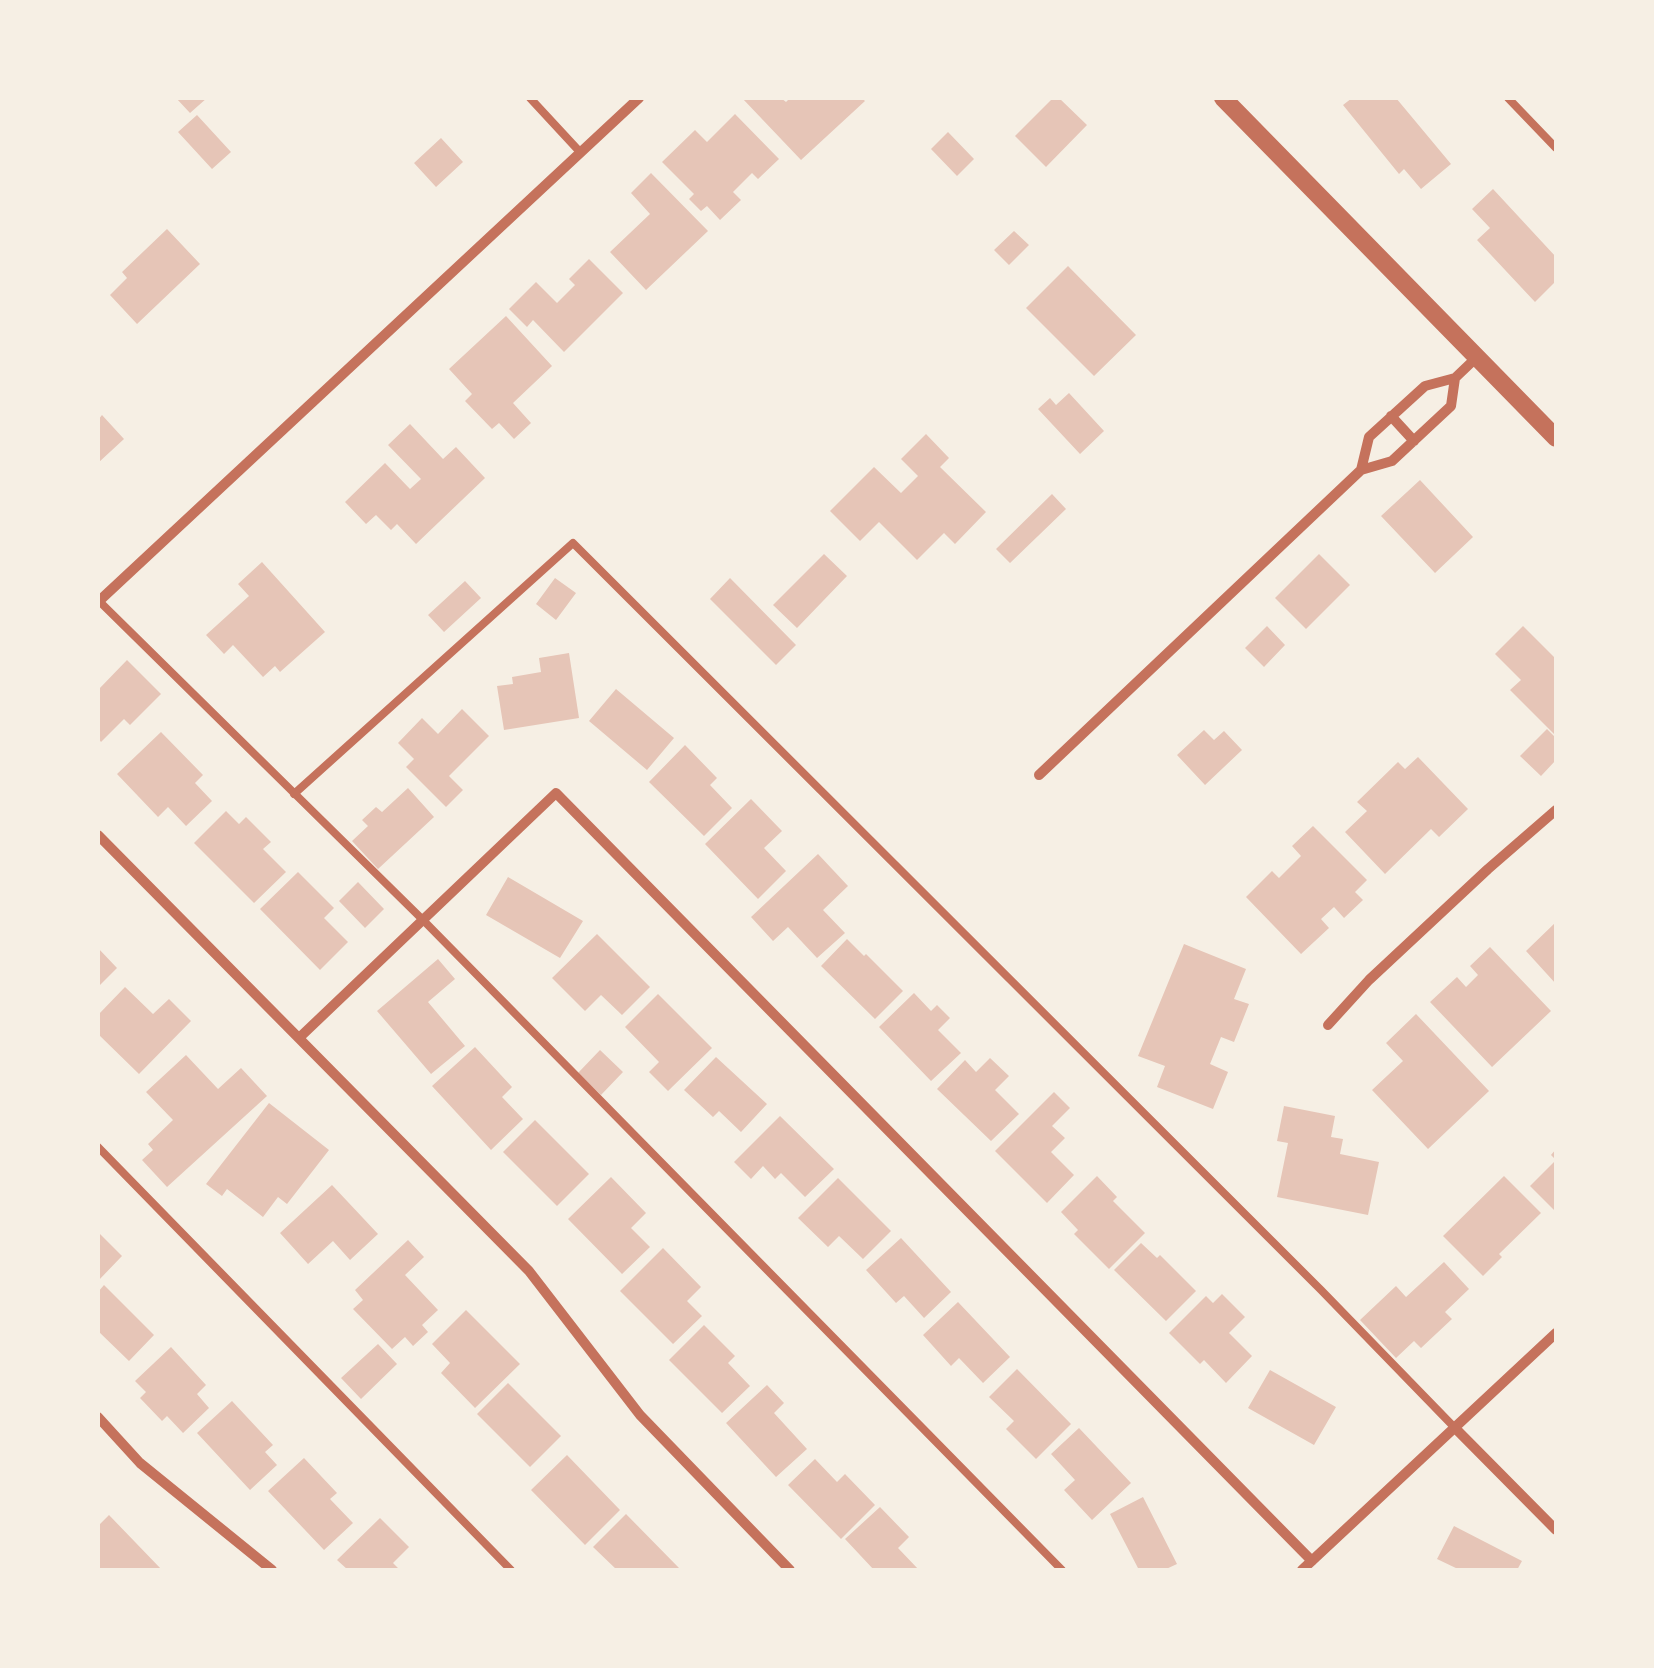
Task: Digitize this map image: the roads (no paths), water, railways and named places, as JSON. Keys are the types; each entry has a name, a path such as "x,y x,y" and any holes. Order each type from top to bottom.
{"street":[{"path":"98,601 639,98"},
{"path":"1223,98 1556,438"},
{"path":"1361,470 1368,438 1425,386 1456,378 1477,357"},
{"path":"1039,776 1361,470 1392,461 1451,406 1456,378"},
{"path":"1391,416 1414,441"},
{"path":"298,1038 556,793 1312,1561"},
{"path":"1328,1024 1369,980 1556,810"},
{"path":"98,836 529,1271 640,1415 790,1570"},
{"path":"1302,1570 1556,1333"},
{"path":"98,1417 140,1462 272,1570"},
{"path":"1455,1428 1556,1530"}],"lane":[{"path":"530,98 580,152"},
{"path":"1508,98 1556,148"},
{"path":"294,794 573,543 1322,1290 1455,1428"},
{"path":"98,601 423,920 1062,1570"},
{"path":"98,1147 511,1570"}]}
